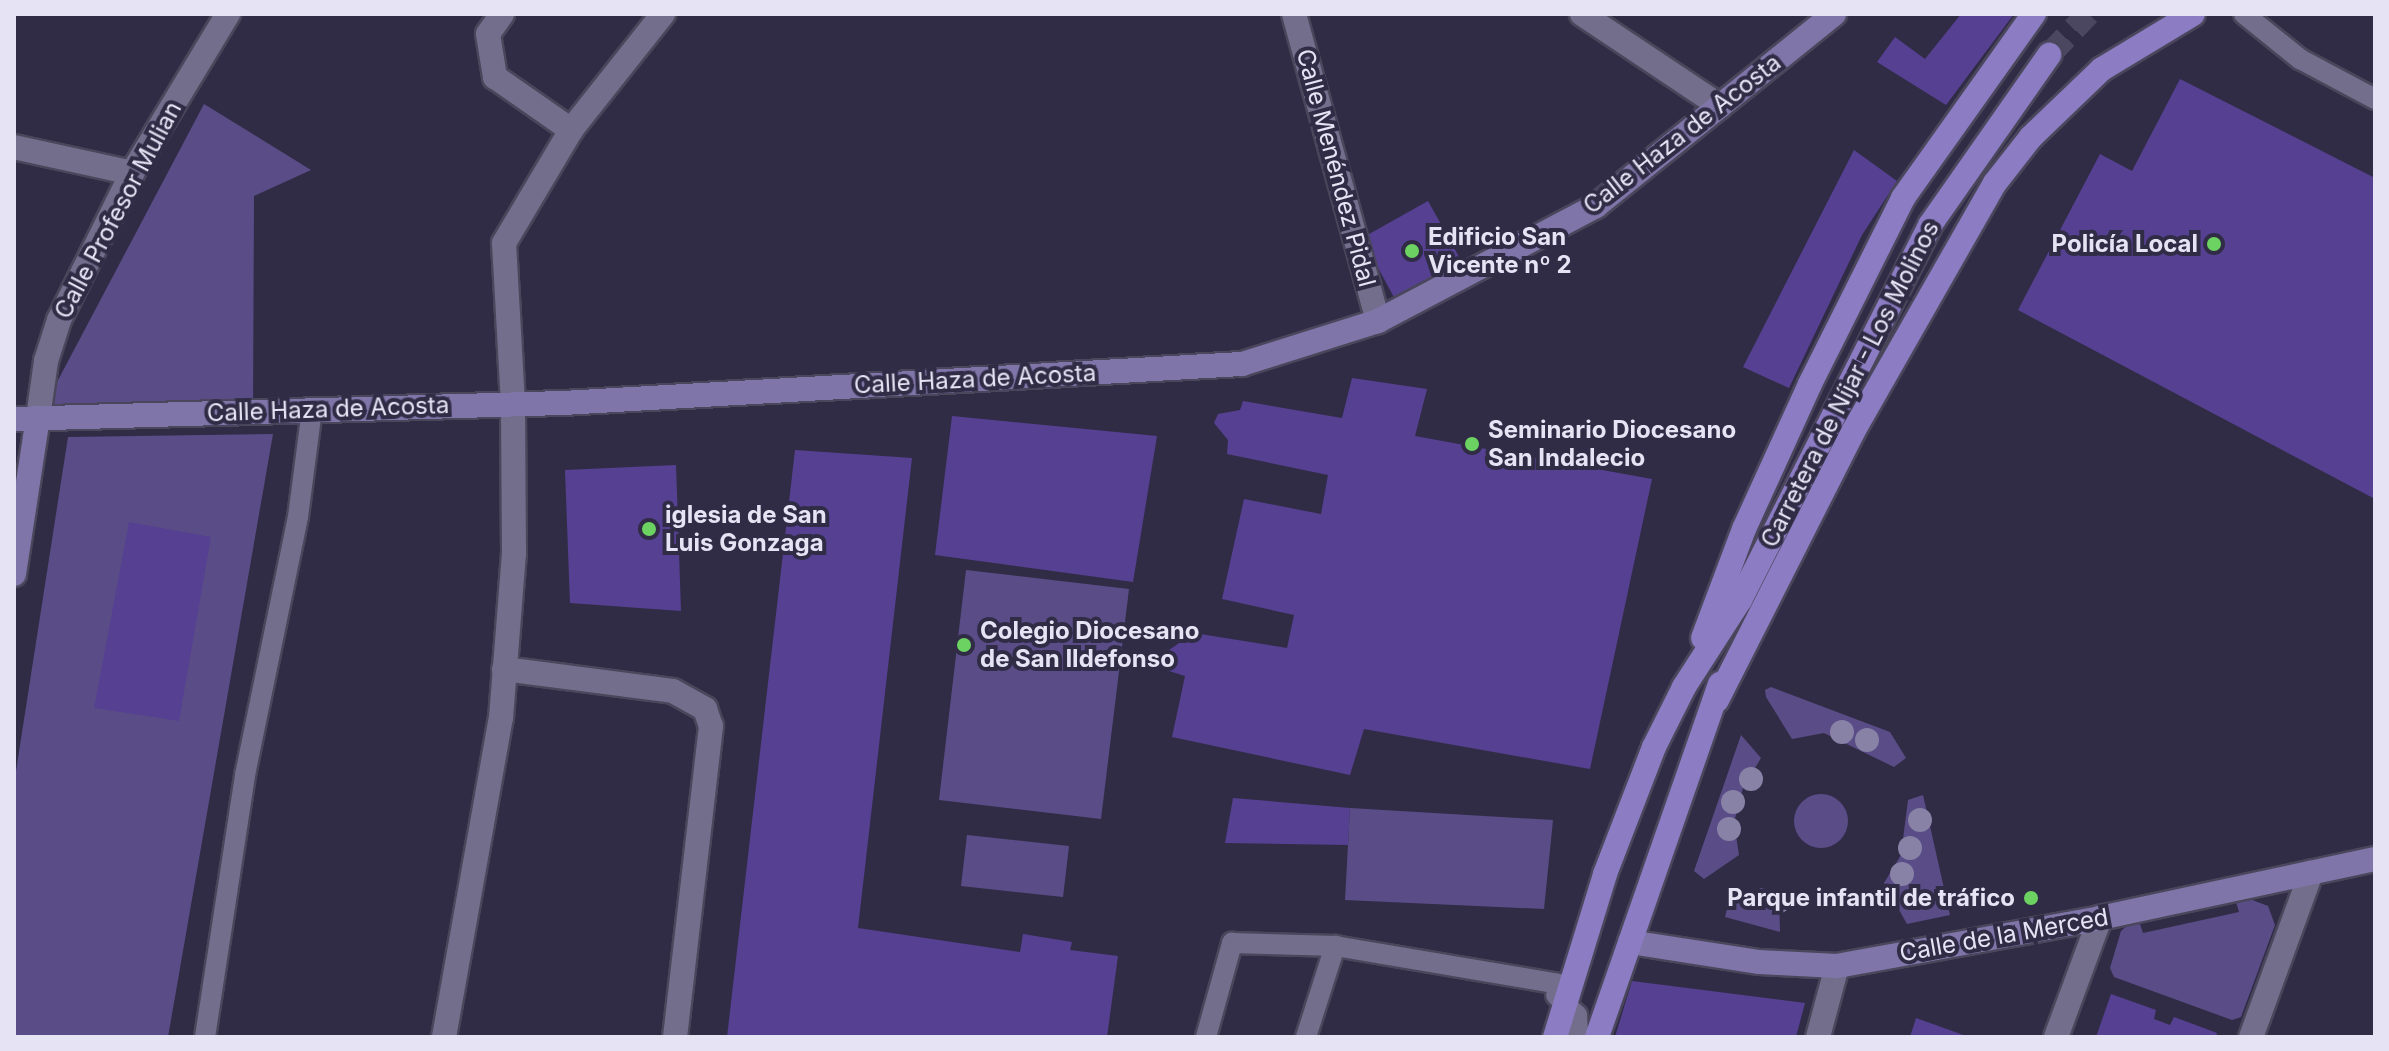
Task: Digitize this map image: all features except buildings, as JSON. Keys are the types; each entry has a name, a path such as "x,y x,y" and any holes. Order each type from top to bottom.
{"main road":[{"path":"1684,687 1744,529 1903,198 2034,14"},
{"path":"1717,700 1854,430 1995,183 2031,137 2102,69 2193,14"},
{"name":"Carretera de Níjar - Los Molinos","path":"1555,1037 1611,860 1654,747 1684,687 1740,600 1930,225 2049,55"},
{"name":"Carretera de Níjar - Los Molinos","path":"1597,1037 1717,700 1740,600"}],"street":[{"name":"Calle Profesor Mulian","path":"26,418 59,320 132,173 228,14"},
{"path":"502,14 488,34 495,77 571,130"},
{"path":"444,1037 501,718 514,554 513,404 504,243 571,130 663,14"},
{"name":"Calle Menéndez Pidal","path":"1294,14 1378,321"},
{"path":"1582,14 1720,106"},
{"name":"Calle Haza de Acosta","path":"26,418 513,404 1242,364 1378,321 1596,206 1834,14"},
{"path":"14,147 132,173"},
{"path":"14,574 26,418"},
{"path":"504,669 673,691 705,709 711,726 675,1037"},
{"name":"Calle de la Merced","path":"1630,942 1759,962 1837,966 2100,918 2375,859"},
{"path":"2251,1037 2311,873"},
{"path":"2056,1037 2100,918"},
{"path":"1818,1037 1837,966"}],"lane":[{"path":"2244,14 2300,59 2375,99"},
{"path":"205,1037 245,775 298,517 312,409"},
{"path":"1206,1037 1232,943 1335,946 1519,977 1568,994 1577,1015 1578,1037"},
{"path":"1306,1037 1335,946"}],"shaded area":[{"path":"204,104 311,170 254,196 253,411 38,418"},
{"path":"273,434 168,1037 14,1037 14,784 68,437"},
{"path":"966,570 1129,589 1101,819 939,800"},
{"path":"1771,687 1890,732 1906,758 1894,767 1824,733 1792,739 1766,697 1765,690"},
{"path":"1741,735 1761,758 1743,788 1734,822 1739,855 1704,879 1694,871"},
{"path":"1821,794 1840,802 1848,821 1840,840 1821,848 1802,840 1794,821 1802,802"},
{"path":"1923,795 1950,915 1907,924 1884,883 1901,855 1908,800"},
{"path":"1350,808 1553,820 1544,909 1345,900"},
{"path":"967,835 1069,846 1063,897 961,886"},
{"path":"1761,888 1779,893 1780,932 1725,917 1727,909"},
{"path":"2247,898 2268,906 2275,925 2241,1017 2232,1020 2114,977 2110,968 2121,931 2129,924 2139,921 2143,933 2239,912 2236,902"}],"tunnel":[{"path":"2049,55 2088,14"}],"place":[{"name":"Policía Local","path":"2214,244"},
{"name":"Edificio San Vicente nº 2","path":"1412,251"},
{"name":"Seminario Diocesano San Indalecio","path":"1472,444"},
{"name":"iglesia de San Luis Gonzaga","path":"649,529"},
{"name":"Colegio Diocesano de San Ildefonso","path":"964,645"},
{"name":"Parque infantil de tráfico","path":"2031,898"}]}
